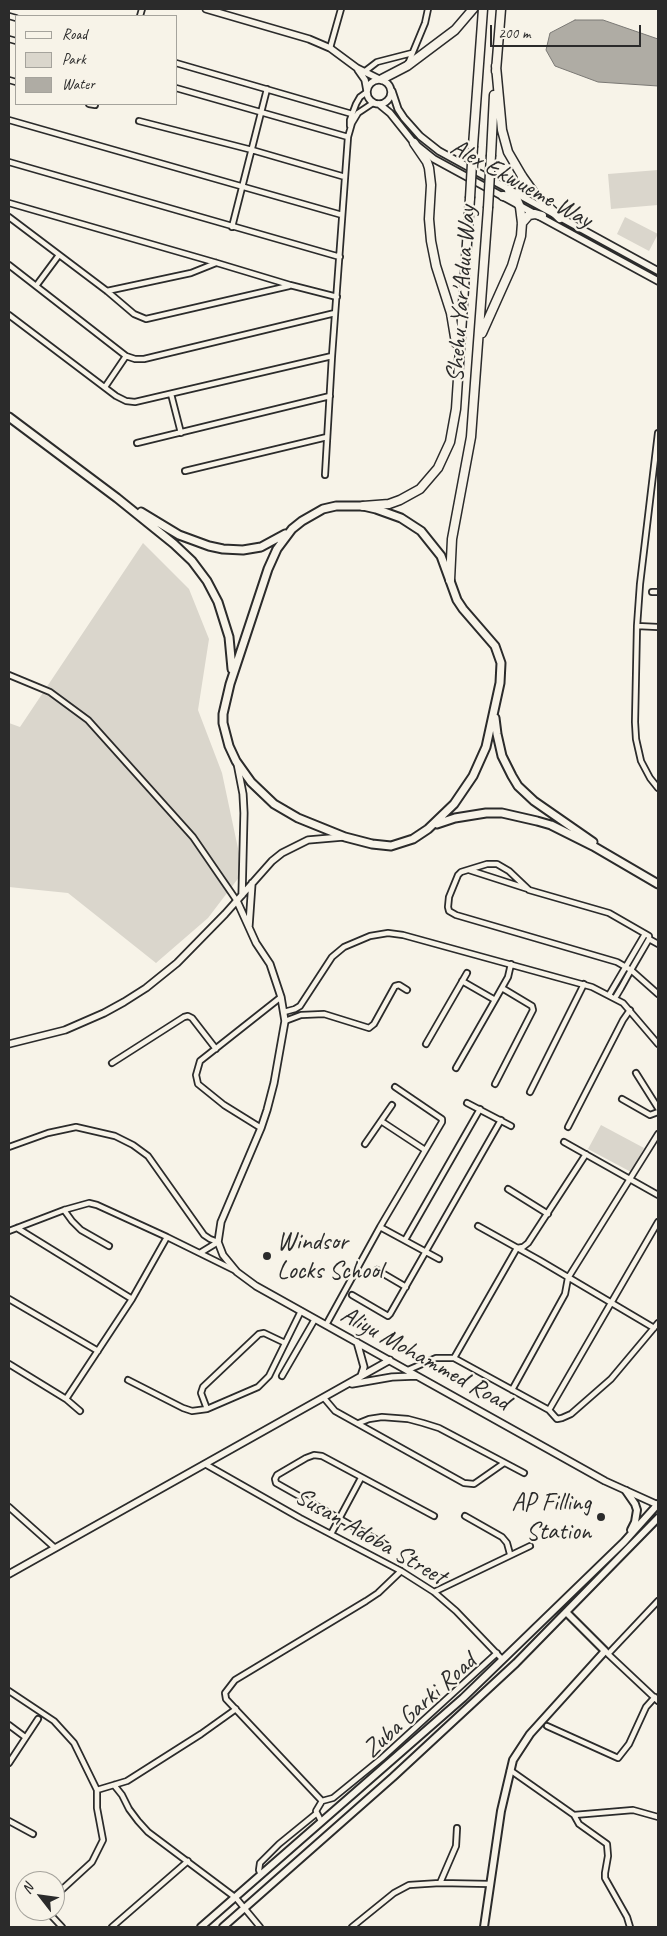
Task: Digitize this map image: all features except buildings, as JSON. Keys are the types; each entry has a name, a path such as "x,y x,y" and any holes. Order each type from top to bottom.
{"highway":[{"path":"381,79 407,66 461,25 473,9"},
{"name":"Shehu Yar'Adua Way","path":"363,506 389,504 411,495 431,479 448,449 454,426 483,9"},
{"name":"Shehu Yar'Adua Way","path":"450,580 451,546 471,437 501,9"},
{"path":"496,66 500,117 508,152 538,198 560,218"},
{"path":"414,143 427,162 431,175 429,219 431,241 451,313 458,360"},
{"path":"503,196 510,198 516,195 522,186 522,176"},
{"path":"478,346 486,321 512,266 518,248 522,223 520,204 516,195 509,190"},
{"path":"522,223 529,214 542,216"}],"main road":[{"path":"9,417 117,498 192,561 207,581 218,602 229,637 233,667 230,684"},
{"path":"117,498 179,535 223,549 244,550 261,547 274,541 312,514 336,506 363,506 401,518 421,531 440,556 463,609 489,637 498,654 501,672 486,746 473,776 454,804 428,829"},
{"path":"292,529 277,549 268,569 224,704 223,723 229,746 236,761 262,794 286,812 313,825 345,837 372,844 390,846 412,839 443,821 486,813 511,815 551,825 658,884"},
{"path":"495,705 495,722 499,746 506,766 518,786 534,801 615,859"},
{"path":"624,1542 634,1525 637,1510 626,1491"},
{"name":"Zuba Garki Road","path":"201,1927 463,1698 624,1542 658,1504"},
{"name":"Zuba Garki Road","path":"223,1927 393,1777 502,1676 658,1518"},
{"path":"484,1927 501,1811 513,1760 530,1734 606,1652 566,1612"}],"street":[{"path":"206,9 309,39 330,48 356,68 365,80 368,96 376,104"},
{"path":"330,48 341,9"},
{"path":"407,66 425,22 428,9"},
{"path":"364,72 377,62 412,53"},
{"path":"178,64 352,114"},
{"path":"350,130 358,113 376,104 387,102 392,91 388,83 356,68"},
{"path":"325,475 348,137 352,114 360,97 367,91 370,83 381,79"},
{"path":"178,89 348,137"},
{"path":"232,227 267,89"},
{"name":"Alex Ekwueme Way","path":"392,91 398,109 404,118 429,144 509,190"},
{"name":"Alex Ekwueme Way","path":"376,104 390,112 414,143 440,162 658,281"},
{"path":"9,120 342,216"},
{"path":"139,121 252,150 345,177"},
{"path":"9,162 232,227 340,256"},
{"name":"Alex Ekwueme Way","path":"516,195 658,270"},
{"path":"9,203 337,297"},
{"path":"9,217 107,291 134,314 146,319 290,285"},
{"path":"36,286 59,255"},
{"path":"107,291 191,273 217,263"},
{"path":"9,265 126,356 135,360 335,313"},
{"path":"9,315 126,401 135,402 332,356"},
{"path":"105,387 126,356"},
{"path":"171,394 181,433"},
{"path":"137,443 330,396"},
{"path":"658,433 641,567 637,626 636,740 641,761 658,788"},
{"path":"185,471 327,437"},
{"path":"651,490 658,490"},
{"path":"652,592 658,592"},
{"path":"637,626 658,627"},
{"path":"9,675 50,692 88,720 193,837 237,901 249,930 270,964 285,1021 274,1083 261,1128 221,1222 218,1242"},
{"path":"236,761 243,794 244,813 242,895"},
{"path":"9,1044 65,1030 104,1013 138,993 176,963 237,901 272,861 294,845 319,838 345,837"},
{"path":"529,890 510,871 497,864 487,864 458,875 448,907 449,911 456,915 596,955 629,969 658,994"},
{"path":"468,870 609,913 658,944"},
{"path":"249,930 252,883"},
{"path":"284,1012 300,1006 332,956 355,941 370,936 388,933 403,934 584,984 615,998 630,1010 658,1044"},
{"path":"615,998 647,936"},
{"path":"456,1068 508,977 511,964"},
{"path":"609,995 629,969"},
{"path":"426,1044 467,973"},
{"path":"462,981 495,1000"},
{"path":"530,1092 584,984"},
{"path":"285,1021 301,1015 324,1014 370,1028 394,986 399,985 407,990"},
{"path":"494,1084 533,1010 532,1006 502,988"},
{"path":"261,1128 224,1105 198,1084 196,1075 200,1061 280,997"},
{"path":"568,1128 622,1020 630,1010"},
{"path":"112,1063 188,1016 192,1018 216,1049"},
{"path":"636,1072 658,1108"},
{"path":"326,1325 380,1227 443,1120 395,1087"},
{"path":"622,1099 650,1115 658,1112"},
{"path":"466,1103 511,1126"},
{"path":"365,1144 392,1105"},
{"path":"404,1240 480,1110"},
{"path":"352,1295 388,1316 390,1314 501,1120"},
{"path":"381,1121 425,1150"},
{"path":"9,1147 48,1133 76,1127 116,1136 148,1156 204,1235 218,1242"},
{"path":"512,1390 564,1294 568,1278 658,1134"},
{"path":"564,1142 658,1196"},
{"path":"517,1248 523,1247 528,1243 586,1154"},
{"path":"508,1189 548,1214"},
{"path":"9,1231 64,1210 89,1203 104,1206 237,1272"},
{"path":"64,1210 81,1230 109,1246"},
{"path":"549,1410 658,1222"},
{"path":"478,1226 654,1328"},
{"path":"380,1227 439,1259"},
{"path":"16,1228 132,1299"},
{"path":"66,1399 132,1299 167,1237"},
{"path":"200,1253 218,1242"},
{"name":"Aliyu Mohammed Road","path":"218,1242 224,1255 237,1272 256,1286 626,1491 658,1504"},
{"path":"454,1358 517,1248"},
{"path":"377,1270 406,1286"},
{"path":"9,1298 98,1351"},
{"path":"128,1380 183,1408 192,1411 208,1409 258,1387 269,1376 301,1311"},
{"path":"282,1376 315,1319"},
{"path":"408,1370 436,1358 454,1358 549,1410 557,1419 570,1414 611,1379 658,1323"},
{"path":"208,1409 201,1393 203,1387 255,1338 264,1333 285,1343"},
{"path":"357,1342 364,1367 360,1378"},
{"path":"9,1574 390,1360"},
{"path":"9,1364 66,1399 80,1411"},
{"path":"347,1385 404,1376 420,1377"},
{"path":"324,1398 335,1411 470,1484 482,1480 504,1463"},
{"path":"359,1423 382,1417 408,1419 439,1428 524,1473"},
{"path":"386,1545 276,1483 277,1475 314,1454 322,1456 434,1516"},
{"name":"Susan Adoba Street","path":"205,1464 400,1571 434,1592 456,1611 502,1659"},
{"path":"331,1534 361,1478"},
{"path":"9,1507 54,1548"},
{"path":"465,1516 502,1537 507,1543 510,1554"},
{"path":"434,1592 530,1546"},
{"path":"322,1800 226,1699 225,1693 235,1680 378,1593 400,1571"},
{"path":"546,1726 618,1758 629,1744 646,1707 657,1699 606,1652 658,1601"},
{"path":"321,1821 317,1813 318,1805 322,1800 333,1798 382,1758 496,1653"},
{"path":"9,1691 54,1721 74,1742 97,1790 97,1808 102,1840 92,1862 65,1887"},
{"path":"97,1790 127,1781 201,1734 236,1708"},
{"path":"9,1763 38,1719"},
{"path":"9,1724 25,1737"},
{"path":"510,1770 574,1815 579,1824 607,1844 608,1856 605,1878 627,1917 630,1927"},
{"path":"114,1785 138,1822 148,1832 236,1898 260,1927"},
{"path":"574,1815 632,1810 658,1817"},
{"path":"261,1875 259,1870 260,1864 280,1844 317,1813"},
{"path":"9,1821 33,1834"},
{"path":"440,1883 456,1846 457,1828"},
{"path":"112,1927 188,1861"},
{"path":"352,1927 402,1888 419,1883 490,1884"}],"green space":[{"path":"658,170 658,205 611,209 608,174"},
{"path":"625,217 658,234 649,251 617,234"},
{"path":"143,543 189,589 209,639 198,710 222,773 243,872 208,918 156,963 68,893 9,887 9,723 20,727"},
{"path":"601,1125 644,1148 631,1172 588,1149"}],"water":[{"path":"575,20 603,20 658,39 658,86 598,82 555,66 546,50 550,33"}],"place":[{"name":"Windsor Locks School","path":"267,1256"},
{"name":"AP Filling Station","path":"601,1517"}]}
